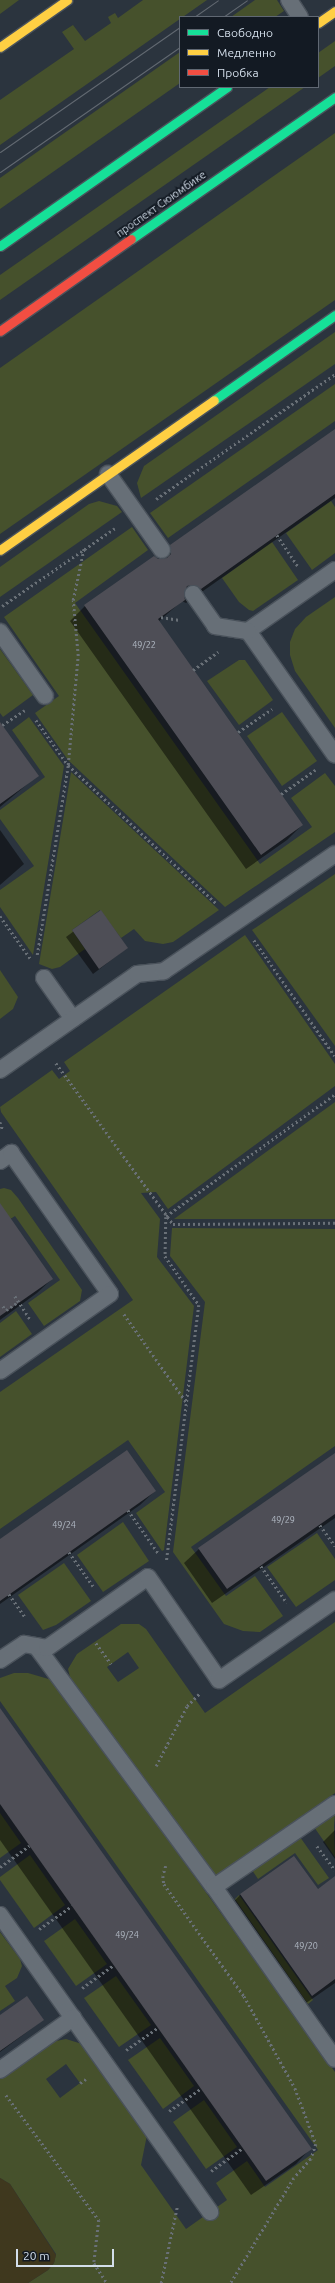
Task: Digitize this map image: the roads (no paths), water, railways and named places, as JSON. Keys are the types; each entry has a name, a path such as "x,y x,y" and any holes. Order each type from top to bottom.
{"main road":[{"path":"0,47 67,0"},
{"path":"319,22 335,11"},
{"path":"0,246 226,88"},
{"name":"проспект Сююмбике","path":"0,331 335,97"},
{"path":"0,550 335,315"}],"lane":[{"path":"289,0 299,16"},
{"path":"108,474 162,550"},
{"path":"193,594 215,626 248,631 335,570"},
{"path":"248,631 335,755"},
{"path":"0,632 45,696"},
{"path":"0,1070 137,974 164,971 335,854"},
{"path":"39,972 73,1019"},
{"path":"0,1161 11,1153 110,1294 0,1371"},
{"path":"0,1660 24,1644 47,1648 148,1577 219,1680 335,1600"},
{"path":"36,1646 214,1886 335,2059"},
{"path":"214,1886 335,1804"},
{"path":"0,1915 210,2212"},
{"path":"0,2070 73,2018"}],"tram line":[{"path":"195,16 218,0"},
{"path":"224,16 247,0"},
{"path":"0,152 179,28"},
{"path":"0,172 179,48"}]}
